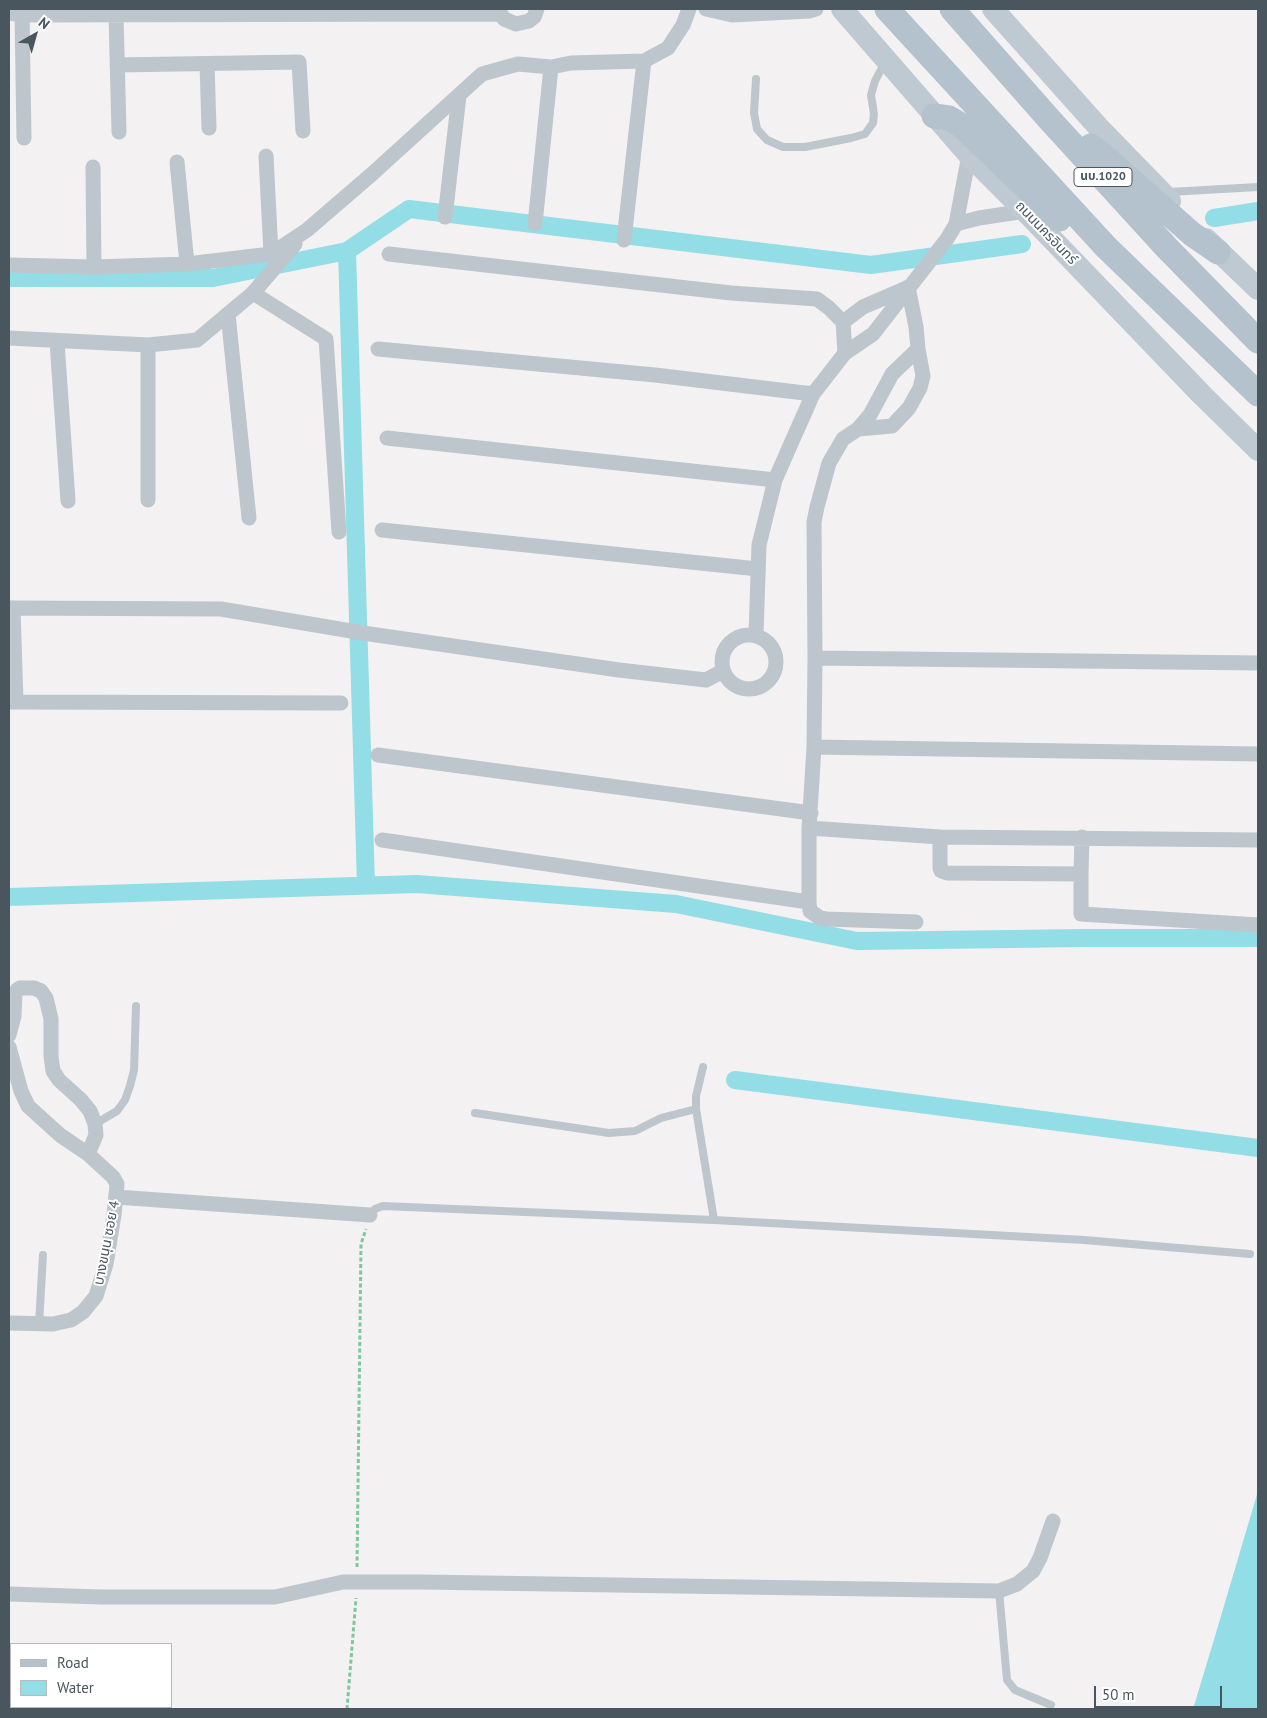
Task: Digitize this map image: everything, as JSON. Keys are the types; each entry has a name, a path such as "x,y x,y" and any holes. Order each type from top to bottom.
{"main road":[{"name":"ถนนนครอินทร์","path":"842,9 969,155 1026,211 1203,396 1258,450"},
{"name":"นบ.1020","path":"887,9 1106,247 1258,394"},
{"name":"นบ.1020","path":"952,9 1167,248 1258,341"},
{"name":"นบ.1020","path":"993,9 1100,128 1218,252 1258,289"},
{"path":"934,116 949,118 961,125 1064,224 1085,238 1106,247"},
{"path":"1049,119 1106,158 1192,234 1218,252"}],"street":[{"path":"24,138 15,64 15,14 61,12 116,15 160,12 499,11 510,22 523,24 534,17 537,9"},
{"path":"9,265 94,267 188,264 271,254 307,230 482,74 518,64 551,67 571,63 644,61 668,48 683,25 689,9"},
{"path":"706,9 732,14 809,11 816,9"},
{"path":"116,15 119,132"},
{"path":"624,240 644,61"},
{"path":"117,65 299,62 303,131"},
{"path":"206,64 209,128"},
{"path":"535,224 551,67"},
{"path":"445,217 459,96"},
{"path":"756,635 759,545 775,480 813,394 845,353 873,334 947,239 956,224 969,155"},
{"path":"266,156 271,254"},
{"path":"178,162 188,264"},
{"path":"93,166 94,267"},
{"path":"956,224 980,218 1026,211"},
{"path":"9,338 57,342 148,345 197,340 253,293 307,230"},
{"path":"389,254 731,293 817,299 843,322 845,353"},
{"path":"843,322 863,307 908,287"},
{"path":"858,429 892,426 908,408 920,388 923,376 908,287"},
{"path":"253,293 326,338 339,532"},
{"path":"228,314 249,518"},
{"path":"57,342 68,501"},
{"path":"148,345 148,500"},
{"path":"916,922 826,920 810,911 809,902 810,820 814,747 814,522 829,463 844,440 858,429 870,415 892,374 918,348"},
{"path":"378,349 654,375 813,394"},
{"path":"387,438 775,480"},
{"path":"382,530 758,569"},
{"path":"341,703 12,702 11,608 221,609 388,637 618,670 706,680 723,672"},
{"path":"743,635 756,635 767,641 774,651 776,664 773,675 764,684 753,689 741,688 730,682 723,672 721,658 723,652 731,641 743,635"},
{"path":"815,658 1258,663"},
{"path":"814,747 1258,754"},
{"path":"378,755 810,820 940,836 1258,840"},
{"path":"940,836 939,864 944,872 1081,874"},
{"path":"1082,837 1081,914 1258,925"},
{"path":"382,840 809,902"},
{"path":"9,1035 14,1016 15,994 17,990 20,988 34,988 41,992 46,998 51,1019 53,1071 59,1080 90,1111 95,1124 96,1136 88,1154"},
{"name":"บางขนุน ซอย 4","path":"9,1047 21,1090 28,1106 60,1135 88,1154 116,1180 116,1197 106,1264 96,1296 83,1312 71,1320 52,1324 9,1323"},
{"path":"116,1197 370,1215"},
{"path":"9,1594 101,1597 275,1597 343,1582 999,1591 1017,1584 1033,1571 1040,1558 1053,1521"}],"lane":[{"path":"756,79 754,113 757,130 767,140 783,147 805,147 865,134 874,123 871,95 874,80 886,61"},
{"path":"1162,192 1258,187"},
{"path":"95,1124 118,1111 125,1100 130,1086 134,1070 136,1006"},
{"path":"703,1067 696,1096 696,1109 714,1220"},
{"path":"475,1113 609,1133 635,1131 661,1118 696,1109"},
{"path":"370,1215 375,1209 383,1206 714,1220 1084,1240 1250,1254"},
{"path":"39,1324 43,1255"},
{"path":"999,1591 1007,1680 1015,1690 1051,1704"}],"path":[{"path":"347,1709 357,1582 361,1244 370,1215"}],"water":[{"path":"1258,1491 1258,1709 1193,1709 1213,1643"}],"waterway":[{"path":"9,278 213,278 347,251 409,209 871,265 1022,244"},
{"path":"1214,218 1258,211"},
{"path":"347,251 366,885"},
{"path":"9,897 417,884 676,904 857,941 1258,938"},
{"path":"735,1080 1258,1148"}]}
